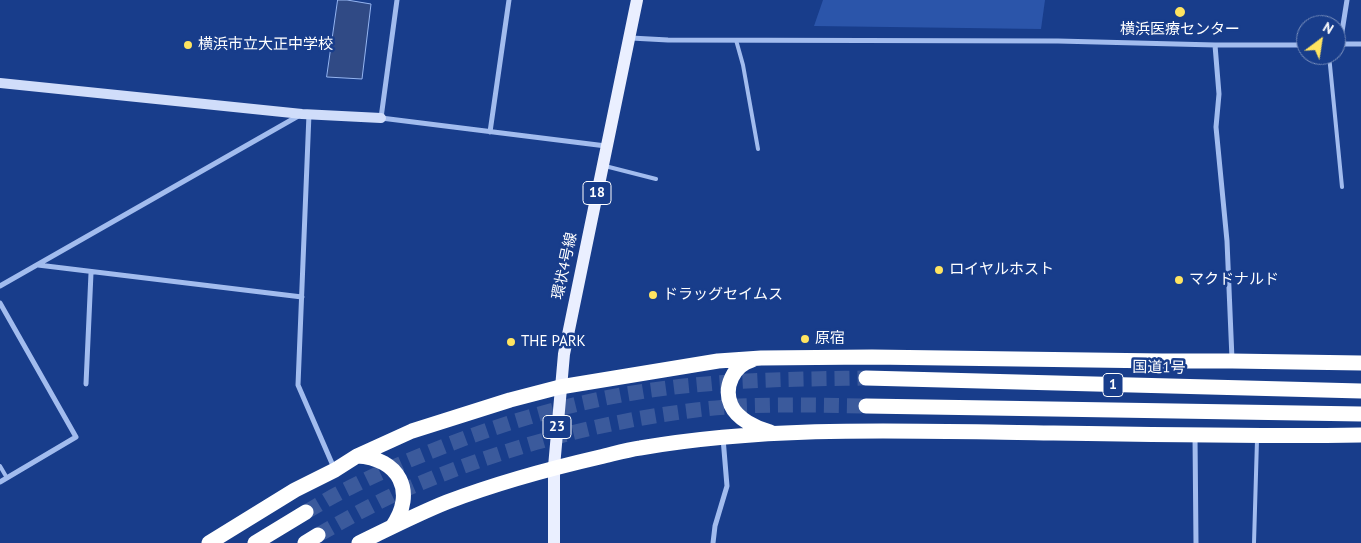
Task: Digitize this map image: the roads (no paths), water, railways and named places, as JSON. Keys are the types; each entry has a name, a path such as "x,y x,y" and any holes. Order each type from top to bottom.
{"highway":[{"path":"209,543 295,490 335,470 357,456 412,431 510,400 560,387 718,361 761,358 872,357 1361,364"},
{"path":"761,358 748,361 739,367 733,375 729,395 731,406 738,415 748,423 773,433"},
{"name":"国道1号","path":"866,378 1361,391"},
{"name":"1","path":"866,406 1361,414"},
{"path":"359,543 447,502 554,467 637,448 723,437 773,433 851,431 1257,436 1361,435"},
{"path":"357,456 380,461 390,467 398,476 403,487 404,500 398,518 392,527"},
{"path":"255,543 306,512"},
{"path":"305,543 318,535"}],"main road":[{"name":"環状4号線","path":"554,543 554,467 564,354 637,0"}],"street":[{"path":"382,118 397,0"},
{"path":"490,132 509,0"},
{"path":"1344,15 1347,0"},
{"path":"630,38 668,40 1058,40 1216,45 1296,45"},
{"path":"1346,44 1361,44"},
{"path":"1216,45 1219,94 1216,127 1227,241 1232,361"},
{"path":"0,83 306,114 382,118 606,146"},
{"path":"0,286 306,114"},
{"path":"306,114 298,385 335,470"},
{"path":"37,265 302,297"},
{"path":"86,384 91,273"},
{"path":"0,303 76,437 0,482"},
{"path":"1195,435 1196,543"},
{"path":"713,543 715,526 727,486 723,437"}],"lane":[{"path":"736,40 743,65 758,149"},
{"path":"1330,65 1342,187"},
{"path":"602,165 656,179"},
{"path":"1254,543 1257,436"},
{"path":"0,466 7,478"}],"tunnel":[{"path":"306,512 359,483 422,455 496,427 594,400 661,389 716,383 759,380 866,378"},
{"path":"318,535 391,496 450,471 518,448 588,429 660,415 738,406 866,406"}],"place":[{"name":"横浜医療センター","path":"1180,12"},
{"name":"横浜市立大正中学校","path":"188,45"},
{"name":"ロイヤルホスト","path":"939,270"},
{"name":"マクドナルド","path":"1179,280"},
{"name":"ドラッグセイムス","path":"653,295"},
{"name":"原宿","path":"805,339"},
{"name":"THE PARK","path":"511,342"}]}
